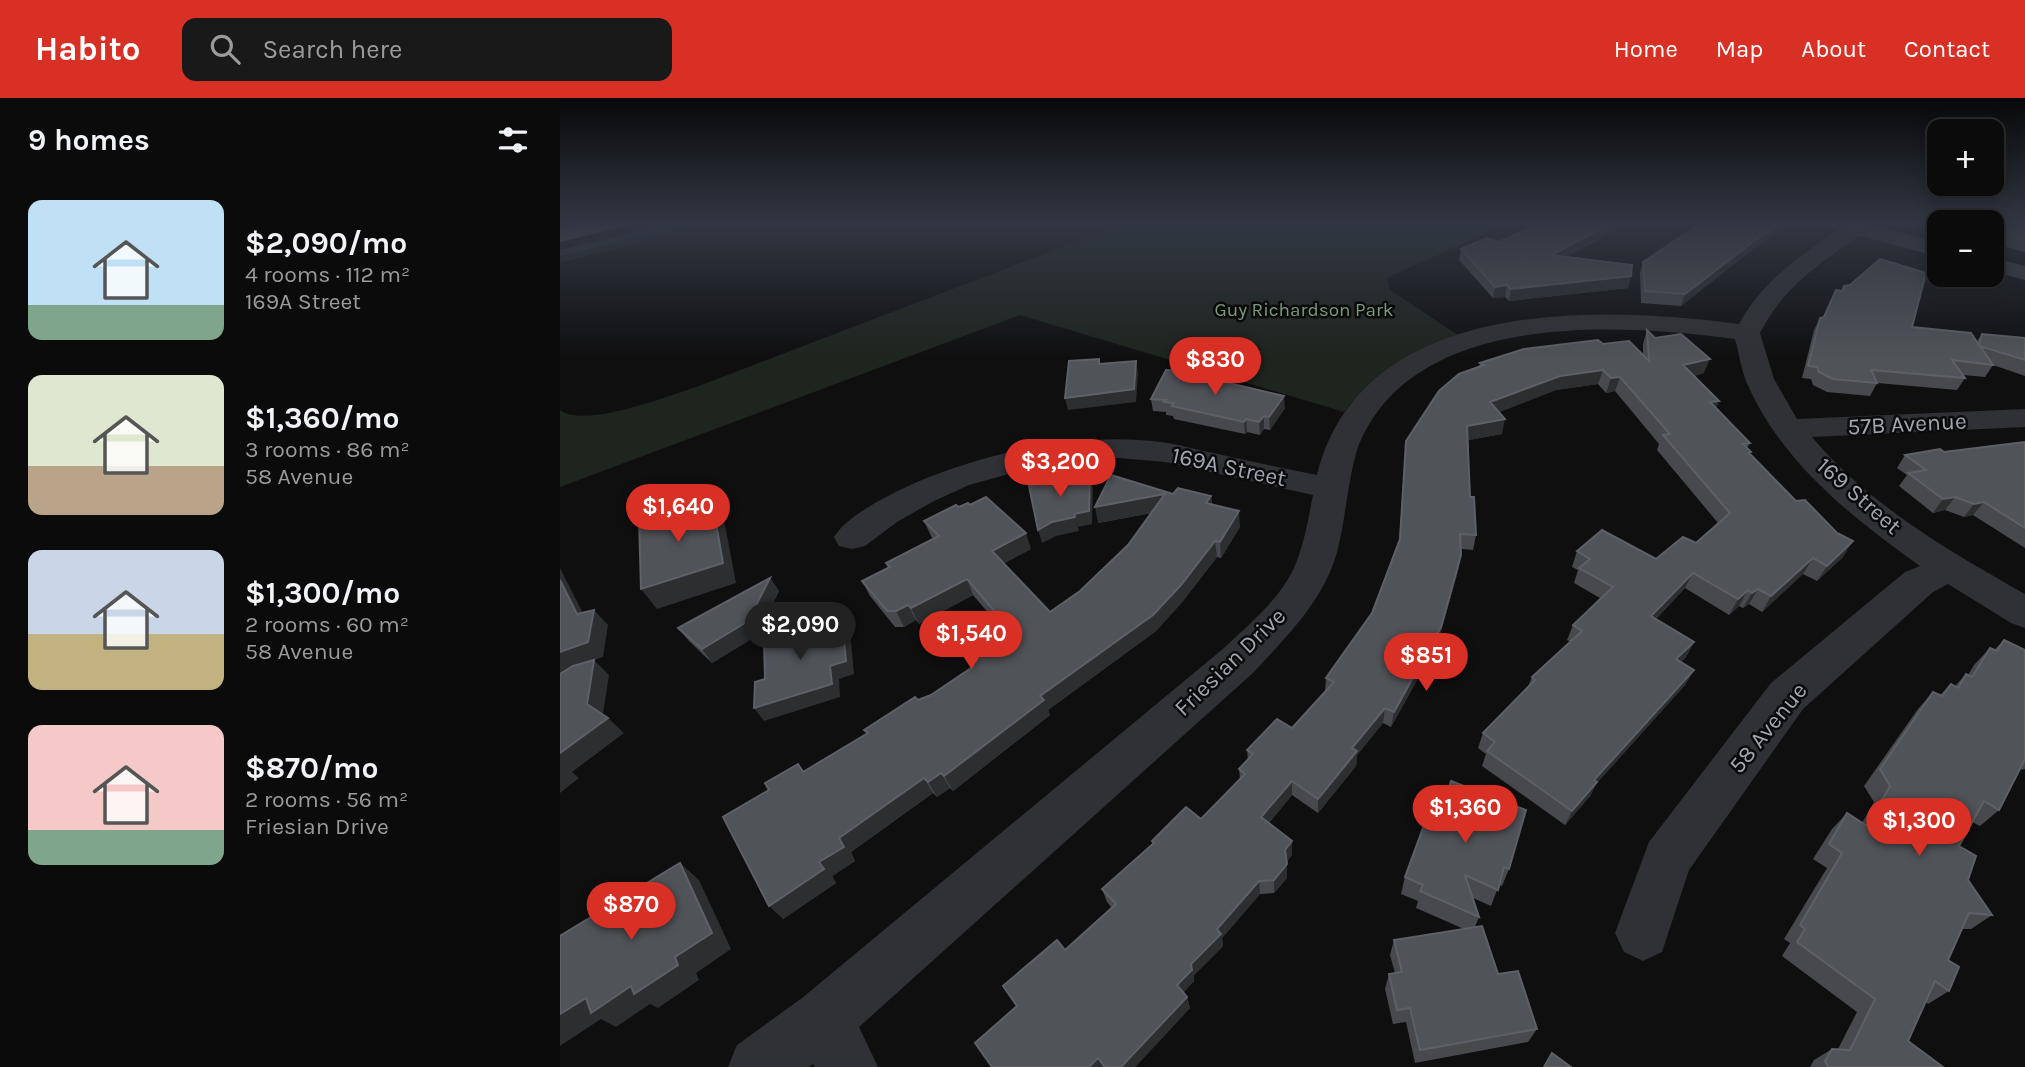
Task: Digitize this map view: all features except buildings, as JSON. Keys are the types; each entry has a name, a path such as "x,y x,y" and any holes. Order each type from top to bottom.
{"main road":[{"path":"2005,267 2025,272"}],"street":[{"path":"1747,333 1757,310 1773,290 1799,267"},
{"name":"Friesian Drive","path":"759,1067 835,1043 1239,660 1286,610 1310,574 1318,555 1336,461 1347,435 1376,392 1405,370 1464,342 1511,330 1576,321 1641,322 1747,333"},
{"name":"169 Street","path":"1747,333 1757,375 1788,429 1816,461 1854,496 1949,568 2025,613"},
{"name":"57B Avenue","path":"1788,429 2025,418"},
{"name":"169A Street","path":"852,537 889,510 975,472 1065,451 1107,448 1160,452 1331,488"},
{"name":"58 Avenue","path":"1643,933 1667,859 1787,696 1919,582 1949,568"}],"green space":[{"name":"Guy Richardson Park","path":"1010,267 1411,267 1387,278 1390,290 1458,335 1409,357 1381,375 1344,412 1020,315 560,487 560,410 572,415 606,413 696,387"}]}
